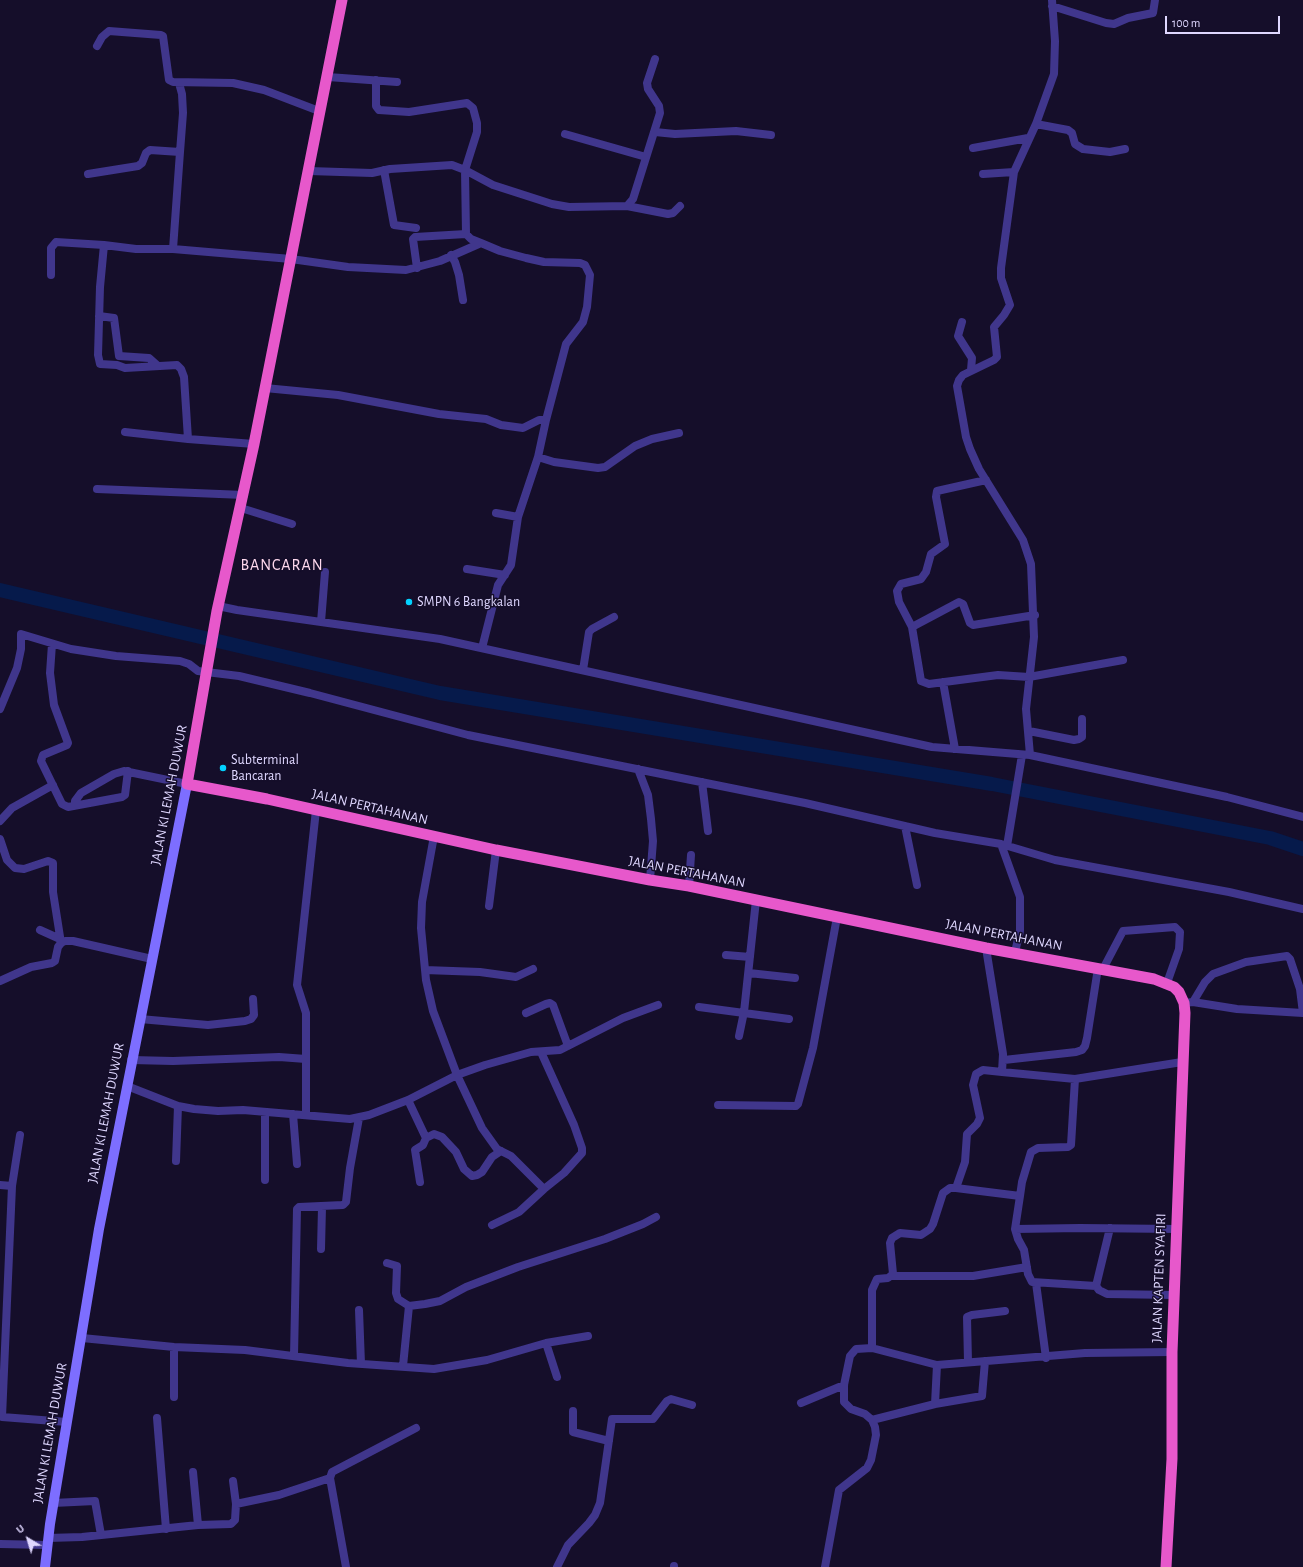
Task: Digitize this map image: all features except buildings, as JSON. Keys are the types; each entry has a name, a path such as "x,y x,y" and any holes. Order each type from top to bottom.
{"highway":[{"name":"JALAN KI LEMAH DUWUR","path":"187,784 218,608 244,495 309,171 319,111 328,77 342,0"},
{"name":"JALAN PERTAHANAN","path":"187,784 316,810 496,850 650,880 689,886 986,948 1016,952 1101,969 1167,983 1179,992"},
{"name":"JALAN KAPTEN SYAFIRI","path":"1166,1567 1172,1459 1172,1352 1182,1062 1188,1002 1179,992"}],"main road":[{"name":"JALAN KI LEMAH DUWUR","path":"45,1567 54,1503 99,1229 131,1060 187,784"}],"street":[{"path":"1030,755 1026,709 1033,655 1035,615 1031,564 1023,540 986,480 966,437 958,394 959,380 971,370 994,360 997,357 994,327 1010,305 1001,278 1001,268 1014,172 1028,138 1036,124 1054,74 1055,63 1052,3 1100,21 1114,24 1128,18 1153,13 1155,0"},
{"path":"98,46 102,37 109,31 162,36 169,80 179,83 233,83 264,90 319,111"},
{"path":"627,206 633,199 661,110 648,89 647,83 655,59"},
{"path":"328,77 397,82"},
{"path":"376,80 376,106 379,110 409,112 467,103 471,104 477,123 477,132 465,170 466,234 471,239 500,251 544,262 580,262 588,270 590,275 587,307 582,322 566,344 546,420 538,458 518,517 511,565 498,585 482,648"},
{"path":"173,249 183,113 182,94 179,83"},
{"path":"1036,124 1068,130 1072,133 1075,144 1083,149 1110,152 1125,150"},
{"path":"655,132 675,134 736,131 771,135"},
{"path":"565,134 646,157"},
{"path":"973,148 1028,138"},
{"path":"88,174 138,166 142,163 146,153 150,150 180,152"},
{"path":"309,171 372,173 384,170 443,165 457,166 493,185 552,204 569,207 627,206 668,214 673,213 680,206"},
{"path":"384,170 394,225 416,228"},
{"path":"983,174 1014,172"},
{"path":"417,268 413,239 415,237 466,234"},
{"path":"51,275 51,248 56,242 136,249 173,249 291,259 348,267 393,270 417,268 440,261 481,243"},
{"path":"104,245 99,316 98,355 100,364 117,365 125,368 176,365 183,372 188,439"},
{"path":"451,255 459,275 463,300"},
{"path":"99,316 114,318 118,356 149,358 158,366"},
{"path":"962,322 958,336 972,358 973,362 971,370"},
{"path":"265,388 338,395 439,414 486,419 501,425 523,428 539,420 546,420"},
{"path":"125,432 254,444"},
{"path":"538,458 554,462 598,468 605,467 635,446 652,439 679,433"},
{"path":"986,480 965,486 937,491 936,497 945,544 931,554 926,572 921,579 900,584 897,591 899,602 912,627 921,681 929,684 998,675 1029,677 1123,660"},
{"path":"97,489 244,495"},
{"path":"241,508 292,524"},
{"path":"496,513 518,517"},
{"path":"467,569 505,575"},
{"path":"321,622 325,572"},
{"path":"912,627 960,602 963,604 970,623 973,625 1035,615"},
{"path":"218,608 440,639 771,713 932,747 1030,755 1227,797 1303,817"},
{"path":"583,670 589,632 614,617"},
{"path":"0,709 17,668 21,650 21,634 71,649 116,656 180,661 189,664 198,671 207,670 239,676 317,694 468,735 702,782 905,826 1004,845 1055,860 1229,892 1303,908"},
{"path":"52,644 50,673 54,705 57,717 68,743 67,745 41,758 53,785 65,806 75,806 122,797 125,795 128,771"},
{"path":"943,682 955,749"},
{"path":"1029,731 1074,740 1079,739 1082,736 1082,719"},
{"path":"1016,952 1020,931 1020,897 1004,845 1015,804 1022,755"},
{"path":"638,769 648,795 651,819 653,841 650,880"},
{"path":"75,806 75,801 80,792 114,774 128,771 187,784"},
{"path":"702,782 708,831"},
{"path":"0,821 12,808 53,785"},
{"path":"306,1115 305,1007 298,992 297,985 316,810"},
{"path":"905,826 917,884"},
{"path":"434,836 422,902 421,928 425,970 433,1011 457,1075 477,1120 493,1144 501,1151 511,1156 544,1189"},
{"path":"0,839 7,860 15,868 24,869 48,861 53,863 53,892 60,941 55,961 52,963 31,966 0,981"},
{"path":"489,906 496,850"},
{"path":"689,886 691,855"},
{"path":"739,1036 749,973 756,900"},
{"path":"718,1105 796,1106 798,1104 813,1048 837,917"},
{"path":"1004,1060 1076,1052 1082,1050 1085,1046 1087,1038 1101,969 1123,931 1175,928 1180,932 1179,949 1167,983"},
{"path":"40,930 60,941 73,941 152,959"},
{"path":"986,948 1004,1060 1002,1072"},
{"path":"726,955 750,957"},
{"path":"1287,956 1290,959 1300,988 1303,1013 1237,1009 1188,1002 1205,982 1218,972 1246,962 1287,956"},
{"path":"425,970 480,972 516,977 533,969"},
{"path":"749,973 795,978"},
{"path":"140,1019 208,1025 245,1021 251,1019 254,1015 252,999"},
{"path":"526,1013 546,1004 550,1003 554,1005 568,1046"},
{"path":"127,1086 178,1106 218,1111 243,1110 350,1120 408,1100 457,1075 531,1052 557,1051 623,1018 658,1005"},
{"path":"699,1007 789,1019"},
{"path":"492,1225 519,1212 564,1173 582,1153 582,1148 574,1125 541,1052"},
{"path":"131,1060 172,1061 279,1057 306,1059"},
{"path":"956,1188 965,1162 967,1134 977,1124 980,1118 973,1085 974,1078 980,1070 1075,1080 1182,1062"},
{"path":"1075,1080 1071,1145 1068,1147 1038,1148 1031,1152 1022,1182 1015,1229 1024,1250 1029,1278 1032,1282 1096,1286 1099,1290 1107,1294 1174,1295"},
{"path":"408,1100 426,1138"},
{"path":"176,1161 178,1106"},
{"path":"265,1112 265,1180"},
{"path":"293,1114 297,1164"},
{"path":"294,1356 297,1209 299,1207 343,1205 346,1202 359,1118"},
{"path":"420,1182 415,1150 423,1145 426,1138 434,1134 442,1137 456,1152 464,1169 472,1176 482,1172 492,1157 501,1151"},
{"path":"20,1135 12,1186 4,1271 1,1416 67,1422"},
{"path":"0,1185 12,1186"},
{"path":"891,1276 894,1269 890,1243 892,1238 900,1233 921,1235 930,1229 934,1224 943,1193 950,1188 1020,1196"},
{"path":"321,1249 322,1206"},
{"path":"387,1263 397,1266 396,1296 409,1306 440,1300 486,1279 605,1239 643,1224 656,1217"},
{"path":"1096,1286 1110,1228"},
{"path":"1015,1229 1176,1229"},
{"path":"872,1348 872,1290 877,1279 891,1276 973,1276 1027,1268"},
{"path":"1036,1282 1046,1358"},
{"path":"403,1366 409,1306"},
{"path":"359,1310 361,1364"},
{"path":"968,1362 967,1317 1005,1311"},
{"path":"82,1338 174,1347 245,1350 361,1364 403,1366 434,1370 487,1360 546,1343 588,1336"},
{"path":"546,1343 557,1377"},
{"path":"174,1347 174,1397"},
{"path":"825,1567 839,1490 844,1484 861,1473 872,1460 876,1435 872,1420 865,1414 851,1410 844,1402 844,1385 852,1353 862,1347 872,1348 938,1365 1046,1358 1085,1353 1172,1352"},
{"path":"872,1420 935,1404 982,1396 985,1361"},
{"path":"935,1404 938,1365"},
{"path":"801,1403 844,1385"},
{"path":"557,1567 568,1544 595,1515 600,1503 611,1421 614,1417 654,1419 667,1401 671,1399 692,1405"},
{"path":"573,1411 573,1432 609,1441"},
{"path":"157,1418 166,1529"},
{"path":"346,1567 330,1478 332,1472 416,1428"},
{"path":"193,1472 198,1525"},
{"path":"236,1504 279,1495 330,1478"},
{"path":"0,1544 48,1541 198,1525 232,1524 235,1520 236,1504 233,1481"},
{"path":"54,1503 95,1501 101,1535"}],"waterway":[{"path":"0,590 440,693 992,784 1270,838 1303,849"}],"place":[{"name":"SMPN 6 Bangkalan","path":"409,602"},
{"name":"Subterminal Bancaran","path":"223,768"}],"district":[{"name":"BANCARAN","path":"282,565"}]}
